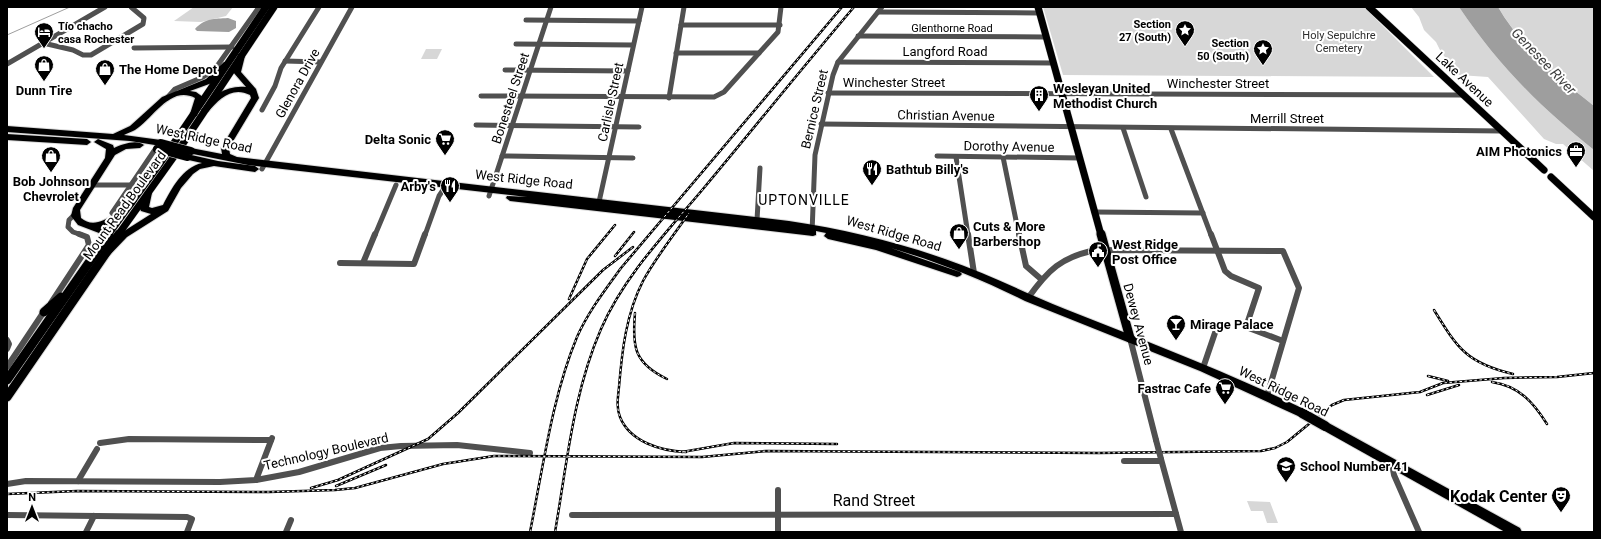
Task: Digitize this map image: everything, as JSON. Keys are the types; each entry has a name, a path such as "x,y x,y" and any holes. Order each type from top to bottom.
{"highway":[{"path":"235,160 225,154 228,144 254,101 254,95 237,72 240,56"},
{"path":"105,137 124,133 140,122 167,98 206,82 227,64"},
{"path":"205,110 219,96 229,91 243,89 254,95"},
{"path":"167,98 184,93 196,95 199,100 194,114"},
{"path":"140,122 135,129 134,134 139,138 148,140"},
{"name":"West Ridge Road","path":"7,130 158,147 189,154 218,164 263,166 812,230 877,247 1028,298 1130,338 1267,396 1302,413 1516,532"},
{"name":"West Ridge Road","path":"7,137 36,140 97,139 105,137 148,140 158,147"},
{"path":"97,139 110,147 111,151 77,207 75,214 78,221 102,231 103,236 99,248"},
{"path":"202,154 217,152 228,144"},
{"path":"108,158 122,147 140,145"},
{"path":"189,154 193,163 190,172"},
{"name":"West Ridge Road","path":"189,154 202,154 263,166 396,185 599,202 757,220 878,241 1001,284 1028,298"},
{"path":"102,258 126,233 164,210 178,186 190,172 202,165 218,164"},
{"path":"148,194 143,207 147,211 160,209 170,201"},
{"path":"85,225 101,224 112,220 133,201"}],"main road":[{"name":"Mount Read Boulevard","path":"7,380 76,279 194,114 266,7"},
{"name":"Mount Read Boulevard","path":"7,397 102,258 148,194 274,7"},
{"name":"Lake Avenue","path":"1370,7 1544,170"},
{"name":"Dewey Avenue","path":"1038,10 1130,338"},
{"path":"1551,176 1594,217"},
{"path":"44,312 76,279"}],"street":[{"path":"7,64 104,7"},
{"path":"42,43 73,50 83,55 94,55 143,24 144,18 131,7"},
{"path":"167,98 176,89 212,72 232,47 259,7"},
{"path":"262,110 285,61 319,7"},
{"name":"Glenora Drive","path":"263,166 352,7"},
{"name":"Bonesteel Street","path":"490,193 551,7"},
{"name":"Carlisle Street","path":"599,202 642,7"},
{"path":"669,98 684,7"},
{"path":"481,96 710,98 718,96 776,34 780,25 781,7"},
{"name":"Bernice Street","path":"812,230 814,155 828,93 838,62 882,7"},
{"path":"878,12 1038,10"},
{"path":"526,20 639,21"},
{"path":"681,25 780,25"},
{"name":"Glenthorne Road","path":"858,36 1045,37"},
{"path":"516,44 633,45"},
{"path":"134,48 232,47"},
{"path":"676,53 759,53"},
{"path":"285,61 321,62"},
{"name":"Langford Road","path":"838,62 1053,63"},
{"path":"506,70 628,70"},
{"name":"Winchester Street","path":"828,93 1464,95"},
{"name":"Christian Avenue","path":"821,124 1071,128"},
{"path":"476,125 639,127"},
{"name":"Merrill Street","path":"1071,128 1502,130"},
{"path":"1123,128 1146,197"},
{"path":"1170,129 1228,274 1259,288 1246,327 1283,341"},
{"name":"Mount Read Boulevard","path":"112,213 130,185 158,147"},
{"path":"502,156 633,158"},
{"name":"Dorothy Avenue","path":"937,156 1080,158"},
{"path":"956,156 974,274"},
{"path":"1003,157 1026,266 1041,279"},
{"path":"757,220 760,168"},
{"path":"91,185 130,185"},
{"path":"363,263 396,185"},
{"path":"340,263 414,264 439,196 443,190"},
{"path":"1094,212 1203,213"},
{"name":"Mount Read Boulevard","path":"7,367 90,244 87,237 72,231 68,227 69,220 75,214"},
{"path":"1028,298 1041,279 1069,256 1096,250 1283,251 1299,288 1267,396"},
{"path":"1203,368 1218,324"},
{"name":"Dewey Avenue","path":"1130,338 1181,532"},
{"path":"7,340 9,344 7,349"},
{"path":"78,481 98,446 129,439 272,438 256,480"},
{"name":"Technology Boulevard","path":"7,484 26,481 220,482 256,480 299,472 380,448 457,445 530,453"},
{"path":"1124,461 1161,460"},
{"path":"1392,464 1394,475 1419,532"},
{"path":"778,490 778,532"},
{"name":"Rand Street","path":"572,515 1176,514"},
{"path":"7,515 187,517 192,518 187,532"},
{"path":"86,532 94,516"},
{"path":"286,532 291,520"}],"green space":[{"path":"194,7 233,7 226,16 201,22 174,21"},
{"name":"Holy Sepulchre Cemetery","path":"1043,7 1364,7 1434,77 1063,75"},
{"path":"1411,7 1459,7 1489,48 1521,84 1556,118 1594,150 1594,171 1563,144 1556,144 1544,139 1488,77 1459,75 1441,52 1436,42 1424,30 1419,17"},
{"path":"1498,7 1594,7 1594,106 1567,84 1529,48"},
{"path":"426,49 442,49 437,59 421,59"},
{"path":"1247,501 1270,502 1278,523 1267,523 1263,511 1251,511"}],"shaded area":[{"path":"1459,7 1498,7 1529,49 1554,73 1594,106 1594,150 1556,118 1521,84 1489,48"},
{"path":"228,18 236,21 236,28 229,32 197,31 195,29 206,21"}],"waterway":[{"path":"7,35 70,7"}],"railway":[{"path":"545,456 555,408 568,360 577,337 597,301 621,268 842,7"},
{"path":"567,456 577,403 591,353 610,310 621,291 647,256 854,7"},
{"path":"683,452 667,450 647,444 631,433 620,417 618,402 622,360 632,306 643,281 654,263 689,213"},
{"path":"569,299 587,259 615,225"},
{"path":"615,256 634,232"},
{"path":"311,488 338,480 428,439 458,413 603,270 633,247"},
{"path":"1434,310 1450,335 1465,352 1485,365 1513,374"},
{"path":"635,313 634,335 638,353 648,367 667,379"},
{"path":"567,456 702,457 766,451 1098,453 1261,451 1275,448 1287,442 1332,405 1344,400 1420,392 1443,383 1504,378 1557,377 1594,373"},
{"path":"1428,376 1448,381"},
{"path":"1492,382 1502,384 1518,391 1531,402 1547,424"},
{"path":"1427,395 1459,385"},
{"path":"683,452 734,443 837,444"},
{"path":"7,494 77,491 269,492 335,490 355,488 443,464 494,456 545,456"},
{"path":"530,532 545,456"},
{"path":"545,456 567,456"},
{"path":"555,532 567,456"},
{"path":"336,486 386,465"}],"place":[{"name":"Section 27 (South)","path":"1185,47"},
{"name":"Tío chacho casa Rochester","path":"44,49"},
{"name":"Section 50 (South)","path":"1263,66"},
{"name":"Dunn Tire","path":"44,82"},
{"name":"The Home Depot","path":"105,86"},
{"name":"Wesleyan United Methodist Church","path":"1039,112"},
{"name":"Delta Sonic","path":"445,156"},
{"name":"AIM Photonics","path":"1576,168"},
{"name":"Bob Johnson Chevrolet","path":"51,173"},
{"name":"Bathtub Billy's","path":"872,186"},
{"name":"Arby's","path":"450,203"},
{"name":"Cuts & More Barbershop","path":"959,250"},
{"name":"West Ridge Post Office","path":"1098,268"},
{"name":"Mirage Palace","path":"1176,341"},
{"name":"Fastrac Cafe","path":"1225,405"},
{"name":"School Number 41","path":"1286,483"},
{"name":"Kodak Center","path":"1561,513"}],"district":[{"name":"UPTONVILLE","path":"804,200"}],"water label":[{"name":"Genesee River","path":"1544,61"}]}
